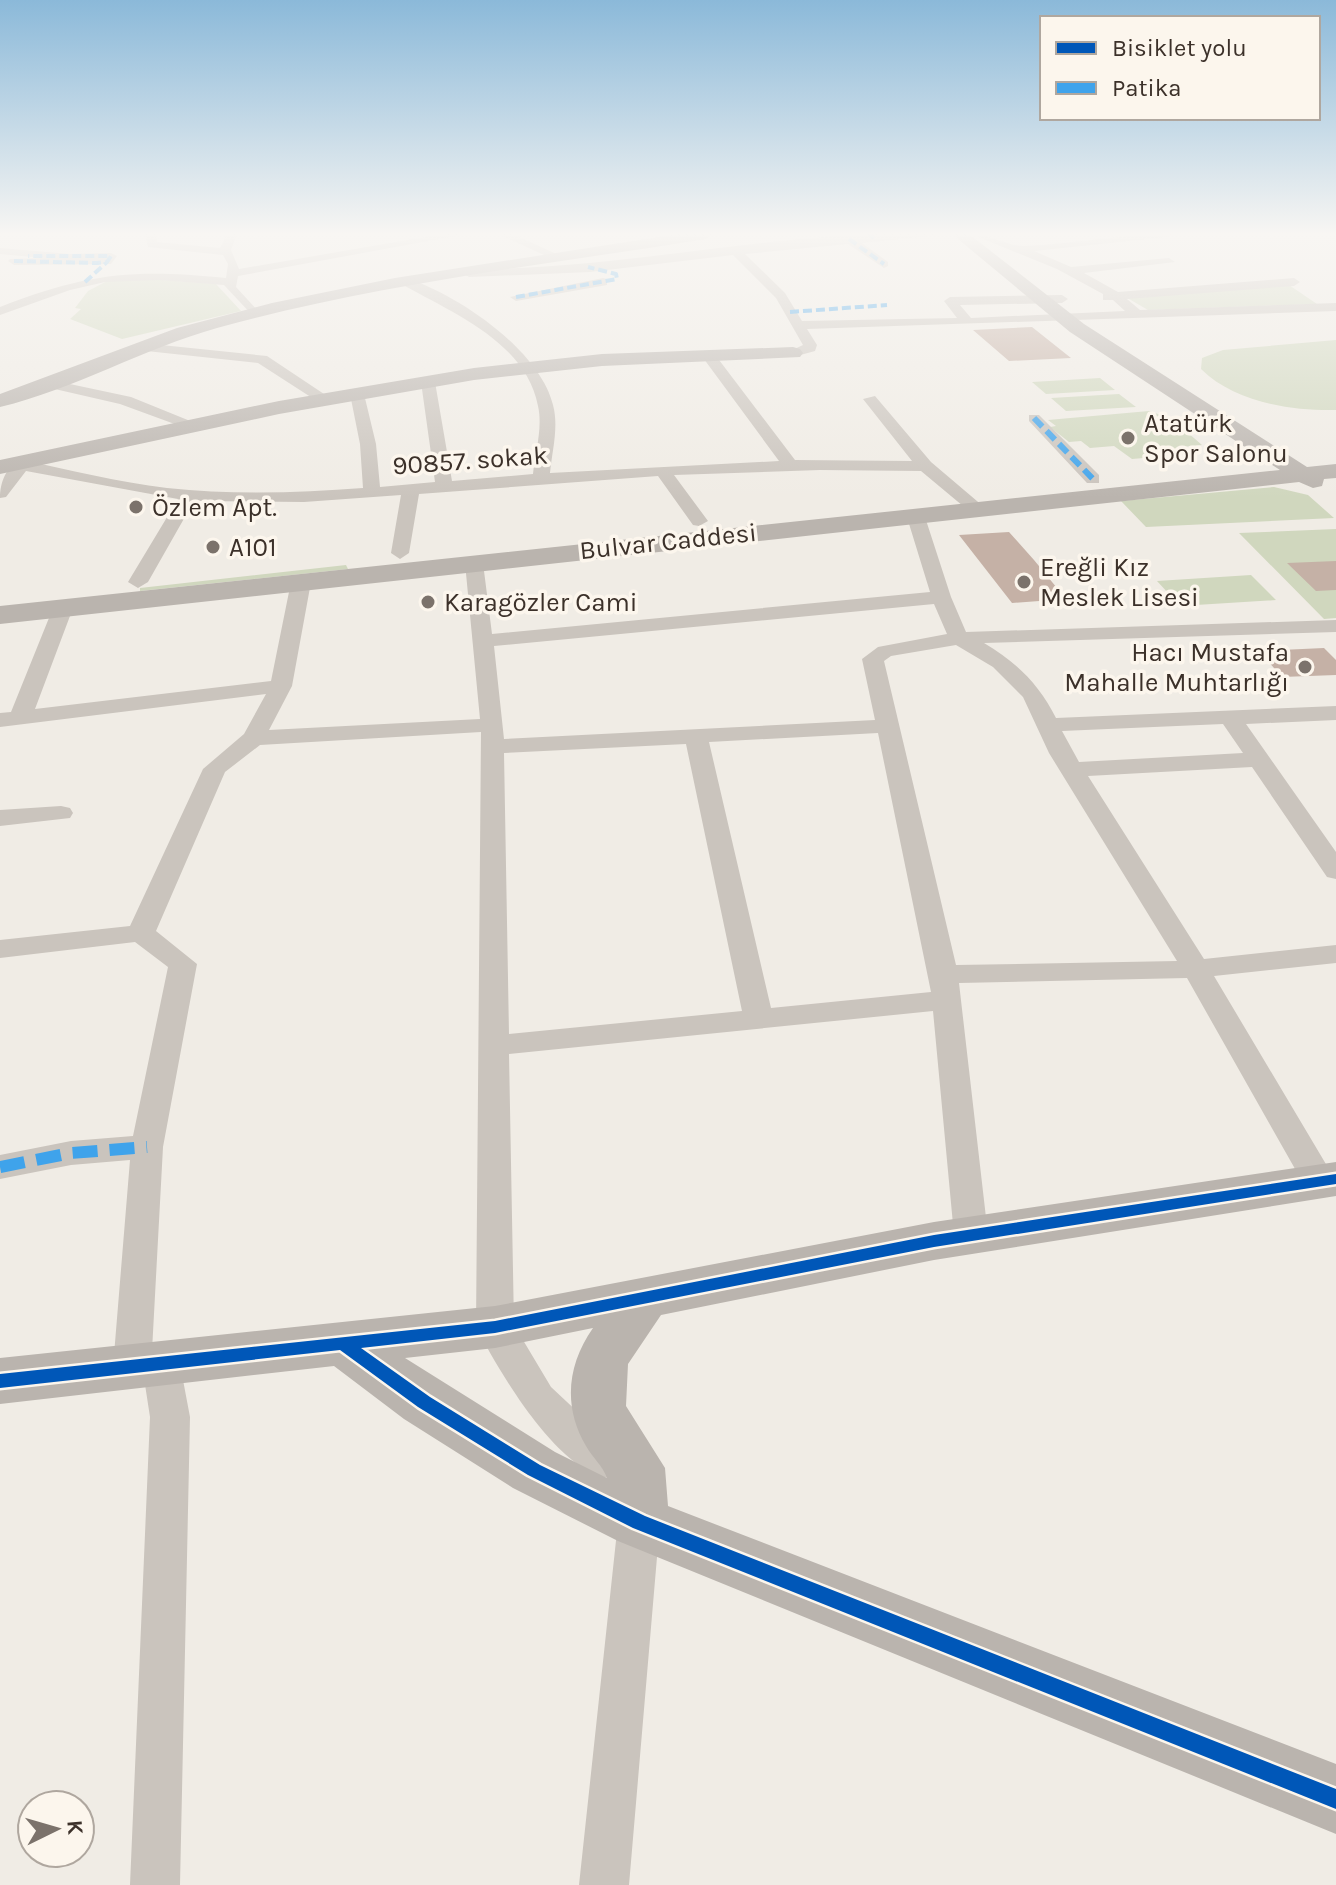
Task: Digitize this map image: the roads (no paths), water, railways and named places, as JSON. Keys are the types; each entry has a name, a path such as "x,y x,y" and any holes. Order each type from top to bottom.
{"main road":[{"path":"0,401 44,387 187,330 219,322"},
{"path":"1098,322 1313,474"},
{"path":"11,466 325,400 530,367 708,355 793,353"},
{"path":"12,379 44,387"},
{"path":"0,597 699,521 966,500 1093,479 1313,474 1336,456"},
{"name":"Bulvar Caddesi","path":"0,615 915,514 966,500 1313,474"},
{"path":"0,1381 495,1327 971,1235 1328,1180"},
{"path":"638,1495 598,1406 601,1360 644,1298"},
{"path":"343,1344 424,1402 534,1470 638,1495 1336,1799"}],"street":[{"path":"474,322 502,339 530,367 547,407 541,480"},
{"path":"793,353 808,351 810,345 797,322"},
{"path":"799,325 967,322"},
{"path":"142,347 262,359 325,400"},
{"path":"708,355 792,467"},
{"path":"428,382 444,487"},
{"path":"44,387 101,392 151,407 197,427"},
{"path":"357,394 368,444 372,494"},
{"path":"870,399 925,466 966,500"},
{"path":"1034,418 1093,479"},
{"path":"0,493 11,466"},
{"name":"90857. sokak","path":"11,466 189,495 372,494 664,473 792,467 925,466"},
{"path":"664,473 699,521"},
{"path":"400,553 411,490"},
{"path":"138,582 189,495"},
{"path":"915,514 941,597 959,638 1001,662 1033,694 1072,770 1328,1180"},
{"path":"474,563 492,736 495,1327 537,1398 638,1495 604,1885"},
{"path":"141,933 215,769 254,738 281,686 301,582"},
{"path":"483,641 941,597"},
{"path":"10,719 63,608"},
{"path":"971,1235 945,987 873,659 885,651 959,638 1336,626"},
{"path":"10,719 281,686"},
{"path":"1048,725 1336,713"},
{"path":"1231,719 1336,871"},
{"path":"254,738 696,736 888,726"},
{"path":"696,736 759,1019"},
{"path":"1072,770 1259,759"},
{"path":"0,818 61,813"},
{"path":"0,949 141,933 183,964 147,1147 146,1365 170,1417 155,1885"},
{"path":"493,1046 759,1019 945,987 1196,969 1336,954"},
{"path":"0,1167 71,1153 147,1147"}],"place":[{"name":"Atatürk Spor Salonu","path":"1128,438"},
{"name":"Özlem Apt.","path":"136,507"},
{"name":"A101","path":"213,547"},
{"name":"Ereğli Kız Meslek Lisesi","path":"1024,582"},
{"name":"Karagözler Cami","path":"428,602"},
{"name":"Hacı Mustafa Mahalle Muhtarlığı","path":"1305,667"}]}
